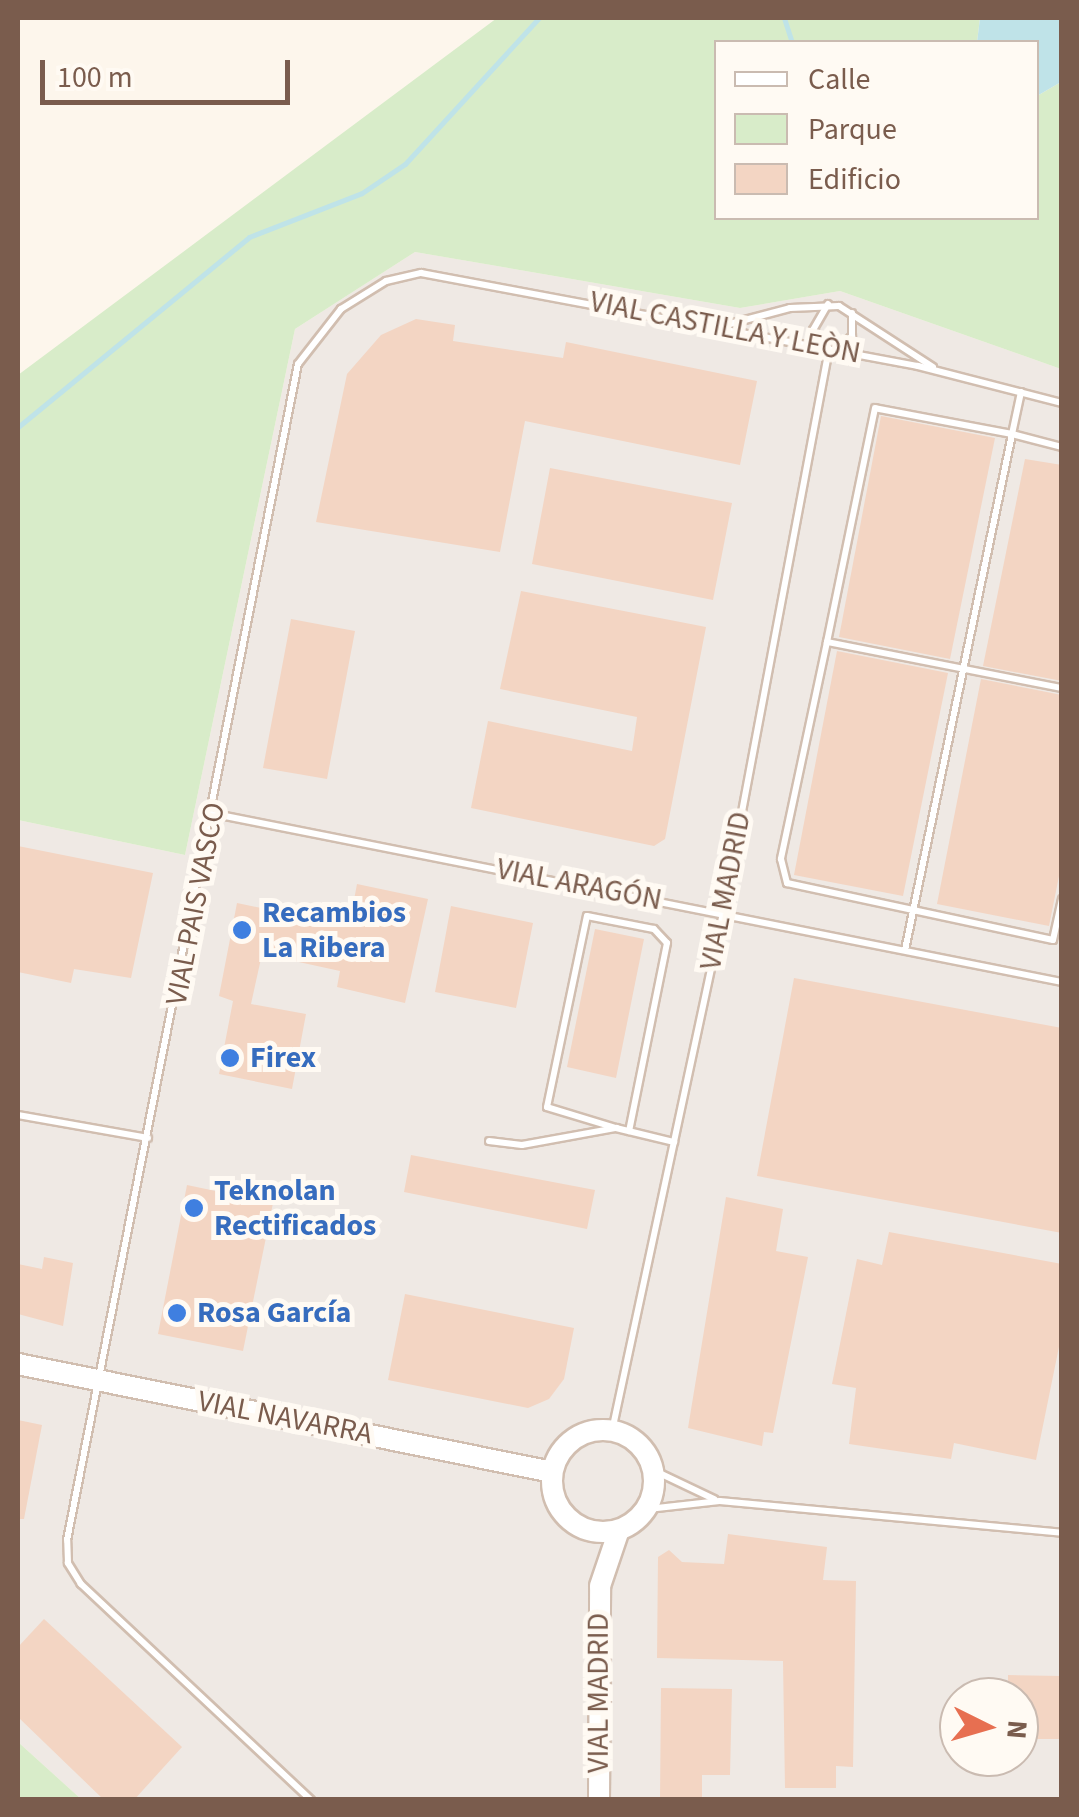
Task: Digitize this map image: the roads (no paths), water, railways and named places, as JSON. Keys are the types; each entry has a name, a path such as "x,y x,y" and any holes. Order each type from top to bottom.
{"street":[{"name":"VIAL NAVARRA","path":"18,1364 552,1472"},
{"path":"612,1430 631,1438 653,1470 648,1509 619,1530 576,1524 558,1506 552,1472 574,1439 612,1430"},
{"name":"VIAL MADRID","path":"576,1524 600,1586"},
{"name":"VIAL MADRID","path":"599,1800 600,1586 619,1530"}],"lane":[{"name":"VIAL CASTILLA Y LEÒN","path":"386,281 421,273 479,280 938,371 1062,403"},
{"name":"VIAL PAIS VASCO","path":"311,1800 68,1563 99,1381 214,814 298,364 328,322 386,281"},
{"path":"830,302 813,330 832,350 852,336 847,308"},
{"path":"714,326 830,302 847,308 938,371"},
{"name":"VIAL MADRID","path":"612,1430 722,913 832,350"},
{"path":"905,950 1022,392"},
{"path":"1062,447 875,408 781,872 798,889 1053,940 1062,899"},
{"path":"826,642 1062,688"},
{"name":"VIAL ARAGÓN","path":"214,814 1062,982"},
{"path":"629,1132 667,943 654,929 586,916 548,1107 629,1132 674,1142"},
{"path":"18,1115 148,1138"},
{"path":"489,1141 522,1145 616,1128"},
{"path":"653,1470 720,1502"},
{"path":"648,1509 720,1502 1062,1533"}],"water":[{"path":"980,18 1061,18 1061,82 1039,95 1039,40 977,40"}],"waterway":[{"path":"18,427 249,237 362,193 405,164 539,18"},
{"path":"784,18 791,40"}],"place":[{"name":"Recambios La Ribera","path":"242,930"},
{"name":"Firex","path":"230,1058"},
{"name":"Teknolan Rectificados","path":"194,1208"},
{"name":"Rosa García","path":"177,1313"}]}
